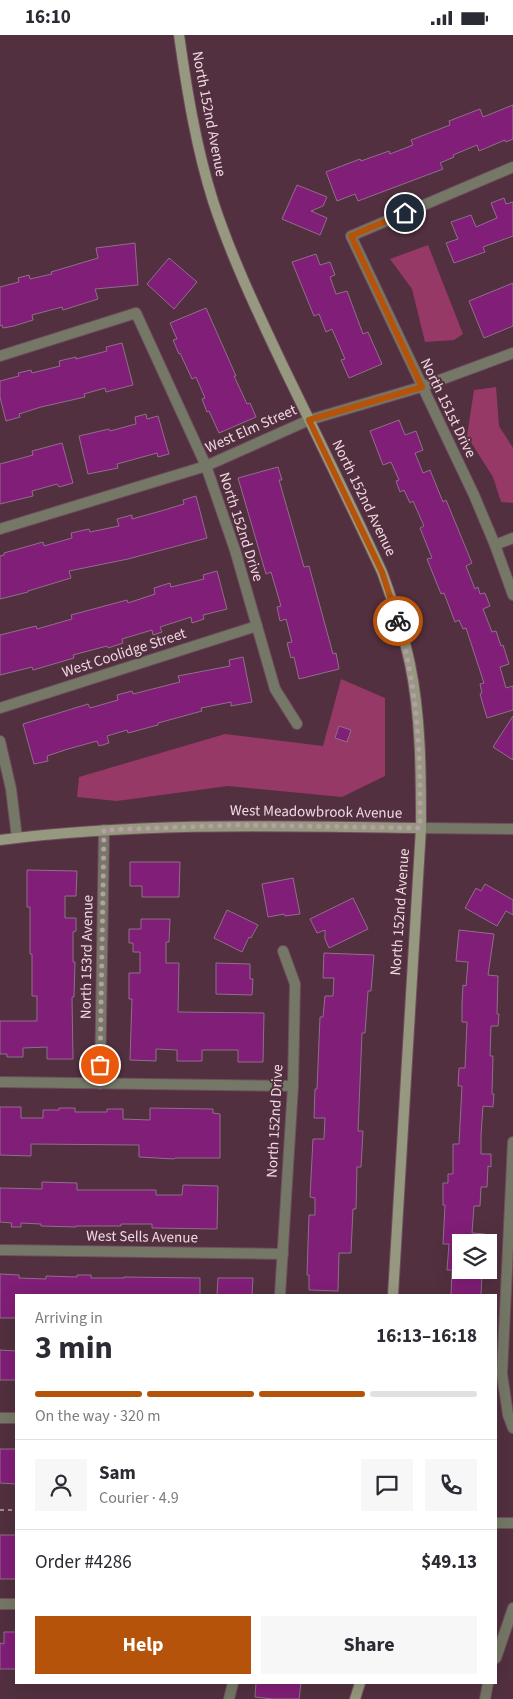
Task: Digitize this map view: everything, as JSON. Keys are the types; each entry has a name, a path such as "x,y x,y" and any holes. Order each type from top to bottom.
{"street":[{"name":"North 152nd Avenue","path":"179,35 186,89 197,145 214,202 247,290 382,572 410,665 420,756 420,828 393,1294"},
{"name":"North 151st Drive","path":"513,167 351,236 474,495 513,595"},
{"name":"North 152nd Drive","path":"0,355 136,313 206,466 235,550 275,689 297,725"},
{"name":"West Elm Street","path":"0,529 206,466 309,420 422,387 513,353"},
{"path":"495,545 513,538"},
{"name":"West Coolidge Street","path":"0,708 257,626"},
{"path":"0,741 11,789 17,838"},
{"name":"West Meadowbrook Avenue","path":"0,840 104,830 239,825 513,829"},
{"name":"North 153rd Avenue","path":"100,1084 104,830"},
{"name":"North 152nd Drive","path":"280,1294 293,1086 295,984 283,951"},
{"path":"0,1083 293,1086"},
{"path":"513,1142 510,1268 502,1374 508,1415 513,1428"},
{"name":"West Sells Avenue","path":"0,1250 283,1254"},
{"path":"0,1418 15,1418"},
{"path":"497,1523 513,1523"},
{"path":"0,1604 15,1604"},
{"path":"497,1655 513,1608"},
{"path":"228,1699 233,1684"},
{"path":"355,1699 360,1684"},
{"path":"485,1699 488,1684"}],"path":[{"path":"0,1510 15,1510"}],"shaded area":[{"path":"428,245 463,334 454,340 425,342 412,289 390,259"},
{"path":"496,387 499,426 513,448 513,503 501,502 493,477 467,436 474,390"},
{"path":"341,679 385,698 385,776 342,797 228,786 117,801 77,797 79,777 225,734 323,746"}],"building":[{"path":"513,105 513,139 506,142 505,140 479,151 477,145 453,155 454,157 440,163 443,169 358,201 355,194 337,201 326,172 360,159 361,161 389,151 390,154 413,145 411,140 450,125 449,121 480,109 483,117"},
{"path":"297,185 327,197 323,206 311,211 327,218 320,235 282,219"},
{"path":"504,198 506,204 513,202 513,236 483,247 485,252 454,263 446,243 458,239 451,222 471,215 476,227 497,218 491,203"},
{"path":"135,243 138,285 95,289 98,299 63,310 62,307 32,315 33,320 14,326 3,328 2,325 0,326 0,287 19,282 18,278 29,275 30,279 52,274 51,272 98,258 96,248"},
{"path":"316,254 320,265 330,262 335,275 330,277 336,294 347,291 363,334 368,332 382,364 349,378 341,360 345,359 332,329 326,332 319,314 314,316 292,262"},
{"path":"169,258 197,282 174,309 147,284"},
{"path":"513,283 513,326 484,338 469,301"},
{"path":"206,308 236,376 234,376 247,404 250,403 256,417 219,433 209,411 207,412 202,399 205,398 196,377 192,379 179,354 173,340 177,339 170,323"},
{"path":"122,343 133,385 106,392 105,388 84,394 85,397 19,414 20,417 6,421 0,397 0,381 19,376 18,373 31,370 32,373 60,366 59,361 76,357 76,359 107,351 106,347"},
{"path":"146,414 147,419 158,416 169,454 158,457 157,453 117,464 118,468 88,474 79,436 136,424 135,417"},
{"path":"399,420 405,435 416,431 423,450 415,453 423,473 430,470 443,502 446,500 472,563 466,566 475,589 478,587 480,594 485,593 490,606 483,609 492,632 496,631 501,646 503,645 509,664 500,667 506,688 513,686 513,710 487,718 480,694 482,693 480,684 484,683 466,628 463,629 459,620 455,622 444,593 441,594 427,559 432,558 420,528 424,526 413,501 410,503 404,490 400,492 396,481 399,480 391,462 383,465 370,431"},
{"path":"62,443 73,483 59,487 57,484 32,491 33,496 0,504 0,464 33,455 32,451"},
{"path":"278,467 282,480 279,480 304,567 309,566 333,654 336,653 339,669 299,679 294,657 291,658 287,643 292,642 286,619 280,621 277,607 281,606 271,572 266,574 238,478"},
{"path":"196,496 207,538 128,559 69,571 71,578 0,599 0,556 4,555 4,553 43,542 44,546 72,538 71,533 89,529 90,532 119,526 117,519 132,515 132,519 161,511 184,504 183,500"},
{"path":"217,571 227,609 203,615 204,619 192,623 191,617 160,627 162,632 153,635 152,630 122,639 123,643 73,655 74,658 33,670 32,667 0,675 0,635 36,626 37,629 72,619 71,615 127,600 128,603 155,594 154,588 170,583 171,587 204,579 203,575"},
{"path":"243,657 252,702 231,706 231,702 201,708 202,711 158,723 158,725 128,733 127,730 107,736 109,743 99,746 97,741 68,749 47,756 48,761 34,764 23,724 88,704 90,708 118,700 117,695 132,691 133,694 180,682 178,676 230,666 229,660"},
{"path":"513,716 513,760 493,747"},
{"path":"339,726 351,730 347,742 335,738"},
{"path":"130,862 180,862 179,897 142,897 142,886 130,886"},
{"path":"27,870 77,871 76,896 65,896 65,918 76,918 76,931 73,932 73,962 75,962 74,997 72,997 73,1059 47,1059 47,1047 23,1048 23,1057 7,1057 7,1054 0,1054 0,1021 37,1021 37,996 32,996 32,954 30,954 30,907 27,907"},
{"path":"293,878 300,914 268,917 262,884"},
{"path":"485,884 513,900 513,915 506,911 497,926 465,908 476,888 481,891"},
{"path":"353,898 368,929 329,948 325,939 325,930 317,933 310,919"},
{"path":"227,910 258,925 251,938 249,937 242,952 214,938"},
{"path":"141,919 170,919 169,942 166,942 166,963 179,963 178,1012 264,1013 263,1062 238,1062 238,1050 202,1050 202,1061 177,1061 177,1050 156,1049 156,1061 130,1060 132,999 129,999 129,973 140,973 140,952 133,952 133,943 129,943 129,929 141,929"},
{"path":"459,930 494,934 488,975 498,976 498,1026 491,1026 490,1056 493,1056 492,1094 494,1094 493,1107 483,1106 481,1135 481,1154 491,1154 491,1167 488,1166 487,1187 481,1187 480,1206 474,1206 472,1233 485,1234 452,1234 452,1270 447,1270 449,1244 443,1244 445,1205 443,1205 443,1183 448,1183 448,1174 453,1174 453,1144 459,1144 462,1086 458,1086 459,1068 465,1068 467,1022 462,1022 462,1004 463,985 466,986 468,962 456,961"},
{"path":"324,953 374,955 371,991 368,991 365,1033 362,1033 358,1131 363,1131 361,1167 357,1167 356,1209 353,1209 351,1253 339,1253 338,1291 309,1290 309,1275 307,1275 309,1215 315,1215 315,1198 310,1197 313,1139 324,1139 325,1118 314,1118 320,1017 323,1017 325,996 333,996 334,978 323,978"},
{"path":"216,963 250,964 250,979 253,979 252,995 216,994"},
{"path":"0,1107 21,1107 21,1118 43,1118 43,1110 75,1108 75,1112 107,1112 107,1109 123,1109 123,1119 150,1120 150,1108 213,1109 213,1113 220,1114 220,1158 174,1159 139,1157 139,1145 31,1144 31,1156 0,1155"},
{"path":"42,1182 77,1183 77,1190 156,1190 156,1195 182,1195 183,1185 218,1186 217,1229 152,1228 152,1224 76,1227 41,1226 41,1224 21,1223 21,1227 11,1227 12,1223 0,1222 0,1188 42,1189"},
{"path":"452,1270 452,1279 482,1279 481,1294 451,1294"},
{"path":"0,1274 19,1275 19,1278 46,1279 46,1276 77,1277 77,1275 91,1275 91,1278 200,1278 200,1294 15,1294 15,1318 0,1318"},
{"path":"218,1278 253,1278 252,1294 217,1294"},
{"path":"0,1350 15,1351 15,1380 0,1380"},
{"path":"0,1449 15,1449 15,1484 0,1483"},
{"path":"0,1535 15,1535 15,1579 0,1579"},
{"path":"4,1632 15,1632 15,1669 0,1669 0,1643 4,1644"},
{"path":"256,1684 301,1684 299,1699 255,1697"}],"way so far":[{"path":"100,1065 104,830 239,825 420,828 420,756 416,706 410,665 398,621"}],"route":[{"path":"398,621 382,572 309,420 422,387 351,236 405,213"}]}
